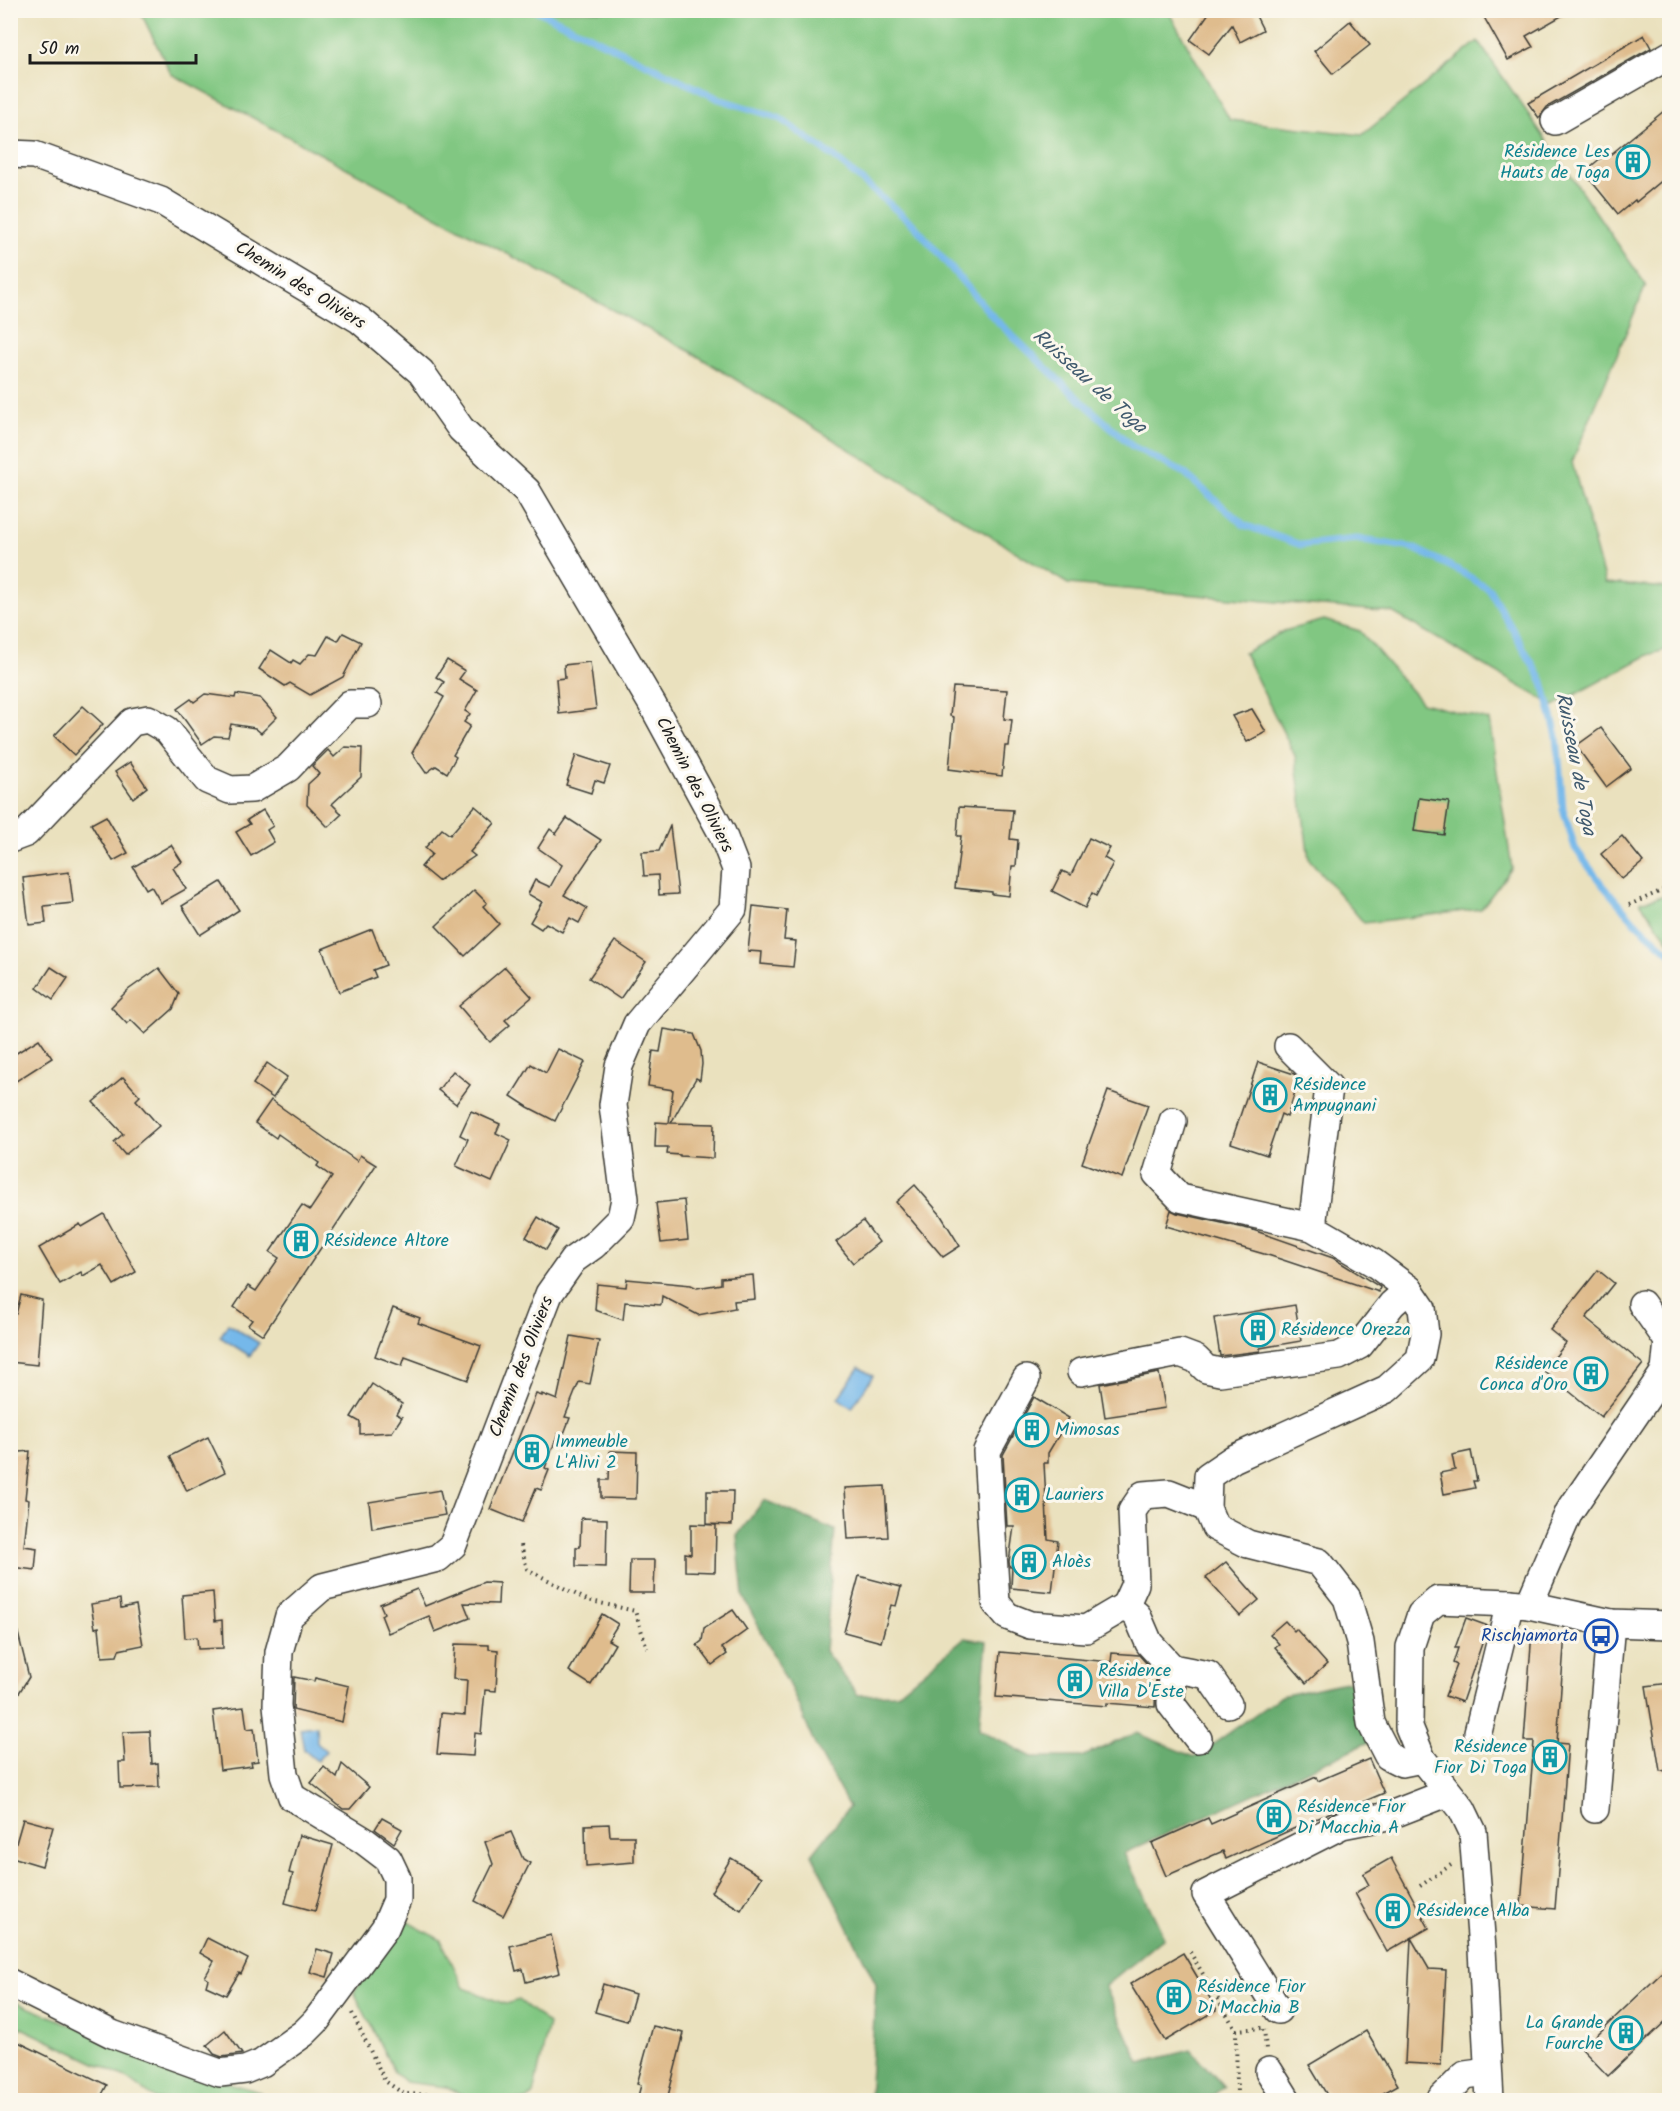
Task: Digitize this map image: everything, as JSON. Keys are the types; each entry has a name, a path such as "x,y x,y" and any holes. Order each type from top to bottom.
{"street":[{"path":"1555,121 1670,55"},
{"name":"Chemin des Oliviers","path":"10,154 34,155 161,201 360,320 420,372 461,429 527,491 652,704 722,833 736,869 733,909 637,1024 619,1066 613,1105 625,1199 621,1218 594,1245 573,1260 549,1294 453,1545 438,1558 322,1587 289,1616 279,1652 278,1704 284,1774 292,1797 363,1840 388,1859 397,1878 397,1900 385,1928 316,2021 304,2033 262,2063 245,2070 220,2073 112,2034 10,1983"},
{"path":"10,839 26,833 132,722 148,719 167,730 207,780 230,790 252,789 288,768 350,704 368,704"},
{"path":"1288,1046 1329,1087 1312,1227"},
{"path":"1173,1121 1157,1174 1180,1198 1312,1227 1374,1263 1409,1290 1422,1308 1425,1334 1420,1359 1387,1389 1233,1459 1208,1476 1208,1508 1215,1527 1248,1544 1319,1562 1347,1598 1360,1642 1371,1724 1388,1756 1402,1763 1422,1759"},
{"path":"1081,1372 1180,1353 1196,1359 1206,1369 1220,1372 1339,1356 1360,1345 1392,1304 1409,1290"},
{"path":"1479,1732 1519,1604 1569,1512 1665,1371 1668,1341 1642,1304"},
{"path":"1026,1379 987,1451 996,1604 1007,1616 1030,1625 1086,1629 1125,1606 1135,1584 1132,1511 1143,1495 1168,1493 1208,1508"},
{"path":"1490,2100 1473,1832 1462,1809 1422,1759 1409,1727 1410,1647 1421,1614 1438,1600 1519,1604 1611,1623 1670,1625"},
{"path":"1125,1606 1137,1615 1149,1643 1172,1668 1208,1675 1228,1704"},
{"path":"1596,1809 1611,1623"},
{"path":"1172,1668 1171,1704 1198,1739"},
{"path":"1271,2019 1206,1894 1342,1825 1388,1816 1447,1792"},
{"path":"1269,2070 1287,2100"},
{"path":"1440,2100 1465,2075 1487,2072"}],"path":[{"path":"1629,905 1670,887"},
{"path":"520,1545 527,1569 587,1600 635,1611 647,1648"},
{"path":"1420,1886 1474,1850"},
{"path":"1190,1952 1236,2030 1236,2096"},
{"path":"316,2021 327,2029 352,2013 385,2080 404,2094 446,2095 455,2100"},
{"path":"1236,2030 1271,2019 1269,2070"}],"green space":[{"path":"140,11 1168,11 1230,120 1362,135 1478,41 1646,285 1572,462 1605,583 1669,588 1669,649 1648,655 1554,706 1392,612 1068,584 691,352 171,74"},
{"path":"1324,620 1360,631 1422,703 1489,720 1512,868 1481,909 1364,923 1309,859 1295,756 1244,653 1284,631"},
{"path":"1670,894 1669,941 1640,902"},
{"path":"764,1500 835,1530 825,1651 858,1695 897,1694 964,1638 987,1641 979,1729 1032,1757 1081,1757 1137,1733 1195,1757 1281,1696 1351,1681 1369,1742 1124,1853 1164,1937 1105,1986 1140,2063 1191,2050 1224,2087 1206,2100 869,2100 876,1984 812,1854 849,1807 815,1745 794,1695 743,1596 737,1536"},
{"path":"406,1921 441,1940 464,1988 505,2004 519,2000 549,2024 533,2094 527,2100 474,2100 446,2087 405,2082 394,2072 354,1992"},
{"path":"10,2000 176,2067 256,2091 271,2100 157,2100 127,2078 11,2023"}],"water":[{"path":"228,1324 259,1343 250,1356 220,1337"},
{"path":"859,1367 873,1376 852,1408 838,1398"},
{"path":"316,1726 317,1743 326,1751 317,1761 304,1750 300,1728"}],"building":[{"path":"1211,10 1253,10 1263,30 1240,42 1232,25 1209,54 1190,40"},
{"path":"1480,10 1572,10 1526,36 1533,47 1508,60"},
{"path":"1350,21 1370,45 1333,74 1314,51"},
{"path":"1644,35 1651,48 1547,107 1539,118 1528,103"},
{"name":"Résidence Les Hauts de Toga","path":"1670,106 1670,170 1663,175 1665,178 1618,214 1584,172 1608,152 1610,155"},
{"path":"343,633 361,642 343,677 310,695 290,683 285,686 259,669 271,650 291,663 293,660 300,664 309,654 317,655 328,636 338,641"},
{"path":"447,660 465,671 459,679 477,690 465,711 470,714 464,722 470,726 453,755 456,757 447,773 436,766 426,773 412,753 444,697 437,693 444,682 436,677"},
{"path":"590,662 596,709 559,714 556,679 565,678 564,665"},
{"path":"953,687 1007,690 1004,719 1012,720 1009,746 1005,746 1002,776 949,769 954,717 950,716"},
{"path":"205,694 235,698 236,694 260,698 277,717 261,733 255,728 231,724 228,737 214,736 202,744 177,709 191,699 194,702"},
{"path":"83,706 103,724 74,755 54,736"},
{"path":"1252,709 1266,732 1247,742 1232,716"},
{"path":"1601,728 1631,768 1606,787 1576,746"},
{"path":"345,747 362,748 361,777 332,804 342,814 328,827 307,805 308,784 319,774 312,766 328,750 334,757"},
{"path":"576,755 610,766 604,783 595,780 591,793 566,785"},
{"path":"130,762 147,787 133,798 115,772"},
{"path":"1419,798 1449,802 1444,835 1414,831"},
{"path":"475,806 495,823 470,852 475,856 438,881 421,867 432,854 425,848 442,829 450,835"},
{"path":"959,807 1013,810 1010,839 1018,840 1016,866 1012,866 1009,896 955,888 961,836 957,836"},
{"path":"263,810 273,826 267,830 274,842 251,856 236,832 250,824 247,820"},
{"path":"106,816 128,853 113,861 91,824"},
{"path":"567,818 601,840 564,895 587,908 579,923 570,918 562,932 546,923 541,929 530,922 542,902 528,894 535,880 550,887 562,865 538,848 550,829 556,834"},
{"path":"670,826 678,894 659,895 658,875 644,876 642,852 659,851"},
{"path":"1622,836 1643,862 1622,879 1601,854"},
{"path":"1089,838 1110,848 1104,858 1113,863 1096,896 1092,893 1085,908 1052,891 1062,871 1071,875"},
{"path":"171,845 182,862 173,868 186,889 161,903 151,886 146,889 133,867"},
{"path":"69,872 73,903 44,906 46,923 29,925 23,878"},
{"path":"221,882 239,910 200,935 182,906"},
{"path":"474,890 487,903 483,906 499,924 465,956 436,926"},
{"path":"753,906 787,910 784,940 796,941 793,967 761,964 762,952 748,951"},
{"path":"372,929 386,965 373,970 376,977 339,992 322,949"},
{"path":"615,941 646,962 620,999 589,978"},
{"path":"51,967 68,978 53,1000 37,988"},
{"path":"505,967 532,997 505,1020 510,1025 490,1042 459,1006"},
{"path":"159,968 179,994 173,1009 145,1034 131,1020 127,1024 111,1007 128,990"},
{"path":"664,1029 694,1034 701,1051 702,1064 700,1080 696,1078 671,1123 714,1124 713,1158 667,1154 668,1147 655,1147 656,1122 669,1123 673,1090 648,1086 653,1051 660,1052"},
{"path":"39,1039 52,1058 10,1085 10,1057"},
{"path":"558,1049 585,1062 555,1121 511,1096 531,1064 546,1073"},
{"name":"Résidence Ampugnani","path":"1258,1062 1294,1074 1299,1079 1287,1117 1281,1114 1267,1155 1231,1143"},
{"path":"267,1063 287,1077 273,1098 253,1084"},
{"path":"453,1071 470,1085 456,1104 438,1090"},
{"path":"123,1077 140,1096 136,1100 159,1126 125,1155 114,1142 123,1134 93,1102"},
{"path":"1108,1091 1148,1105 1122,1178 1082,1163"},
{"name":"Résidence Altore","path":"271,1100 357,1161 360,1155 376,1165 263,1335 248,1325 252,1320 234,1307 248,1286 256,1291 279,1258 270,1252 302,1205 310,1210 332,1177 317,1166 319,1163 278,1134 276,1138 255,1123"},
{"path":"471,1111 500,1124 496,1133 511,1140 492,1182 456,1166 468,1139 460,1135"},
{"path":"915,1185 940,1214 960,1246 943,1257 896,1202"},
{"path":"684,1200 688,1240 661,1243 656,1203"},
{"path":"1171,1210 1253,1230 1333,1258 1380,1287 1379,1292 1271,1256 1166,1226"},
{"path":"104,1214 136,1272 114,1285 102,1265 83,1276 81,1272 60,1284 39,1248 80,1224 82,1227"},
{"path":"538,1217 558,1230 546,1250 526,1237"},
{"path":"863,1221 879,1242 853,1263 836,1242"},
{"name":"Résidence Conca d'Oro","path":"1598,1270 1614,1283 1586,1318 1643,1364 1601,1417 1544,1371 1566,1343 1550,1330"},
{"path":"753,1275 755,1299 734,1301 735,1308 698,1315 662,1296 661,1305 625,1302 623,1320 595,1310 597,1284 626,1287 627,1279 691,1285 697,1288 721,1284 721,1278"},
{"path":"21,1295 42,1300 37,1365 10,1362 10,1314 16,1314"},
{"name":"Résidence Orezza","path":"1295,1305 1301,1341 1260,1348 1260,1351 1220,1356 1214,1318"},
{"path":"393,1308 420,1318 418,1323 481,1346 468,1380 405,1357 402,1366 375,1356"},
{"name":"Immeuble L'Alivi 2","path":"571,1336 599,1341 590,1384 579,1382 565,1417 570,1418 563,1436 558,1434 545,1468 549,1470 541,1490 536,1488 522,1522 490,1509 536,1394 557,1400"},
{"path":"1159,1373 1165,1408 1105,1417 1100,1384"},
{"path":"372,1384 402,1404 396,1414 402,1417 392,1432 360,1434 360,1422 351,1417"},
{"path":"1034,1397 1069,1418 1048,1453 1048,1463 1044,1463 1048,1539 1058,1541 1052,1592 1011,1588 1012,1567 1009,1562 1014,1526 1007,1526 1003,1455"},
{"path":"208,1437 225,1472 187,1491 170,1456"},
{"path":"30,1451 25,1499 29,1500 24,1546 37,1548 35,1570 11,1567 12,1560 10,1560 10,1453"},
{"path":"610,1451 637,1452 636,1499 601,1498 601,1480 609,1480"},
{"path":"1471,1451 1477,1481 1473,1481 1475,1488 1444,1494 1440,1473 1455,1470 1452,1455"},
{"path":"885,1486 888,1537 848,1539 845,1488"},
{"path":"440,1490 445,1515 372,1528 369,1502"},
{"path":"707,1491 733,1491 732,1525 707,1524"},
{"path":"581,1518 607,1519 606,1567 576,1566 576,1547 580,1547"},
{"path":"691,1524 716,1525 715,1572 685,1571 685,1553 691,1554"},
{"path":"630,1560 655,1560 654,1593 629,1593"},
{"path":"1226,1562 1259,1600 1240,1616 1206,1578"},
{"path":"859,1576 901,1587 896,1606 891,1605 881,1642 844,1632"},
{"path":"484,1582 499,1583 498,1604 464,1603 470,1618 435,1632 429,1616 388,1633 381,1615 384,1613 380,1604 417,1589 425,1606"},
{"path":"213,1592 215,1621 222,1620 223,1648 198,1649 197,1637 185,1638 182,1595"},
{"path":"120,1599 121,1608 136,1605 143,1645 119,1650 117,1656 102,1657 99,1627 95,1628 91,1604"},
{"path":"733,1610 747,1630 722,1648 727,1654 712,1665 697,1645 702,1641 704,1628"},
{"path":"602,1614 618,1624 608,1640 615,1644 591,1685 569,1671"},
{"path":"1466,1618 1488,1626 1462,1702 1445,1696 1457,1665 1453,1663 1458,1648 1455,1648"},
{"path":"1285,1621 1294,1631 1296,1629 1327,1664 1306,1683 1275,1647 1279,1644 1270,1634"},
{"path":"17,1629 29,1677 10,1707 10,1630"},
{"name":"Résidence Fior Di Toga","path":"1532,1631 1565,1633 1557,1743 1568,1744 1555,1909 1521,1906 1534,1741 1524,1741"},
{"path":"455,1644 489,1645 489,1649 498,1650 496,1691 485,1690 481,1734 475,1733 473,1756 437,1754 441,1713 465,1715 467,1680 453,1679"},
{"name":"Résidence Villa D'Este","path":"1000,1652 1111,1662 1112,1653 1139,1655 1156,1674 1155,1707 1107,1703 1107,1706 996,1697"},
{"path":"294,1677 314,1681 315,1678 349,1686 342,1722 293,1710"},
{"path":"1670,1683 1670,1770 1660,1771 1646,1686"},
{"path":"244,1707 247,1729 254,1728 258,1761 251,1762 252,1766 220,1770 213,1711"},
{"path":"150,1731 152,1764 158,1763 159,1787 120,1788 119,1762 125,1762 123,1732"},
{"name":"Résidence Fior Di Macchia A","path":"1369,1759 1384,1793 1351,1807 1331,1812 1226,1859 1223,1851 1166,1876 1152,1843 1208,1818 1211,1824 1316,1777 1318,1781"},
{"path":"342,1764 369,1787 350,1809 343,1809 311,1783 324,1767 337,1778"},
{"path":"382,1818 402,1829 394,1843 375,1829"},
{"path":"23,1819 53,1827 42,1866 12,1857"},
{"path":"609,1824 610,1836 634,1836 634,1862 586,1866 585,1825"},
{"path":"511,1832 523,1859 530,1863 503,1916 475,1901 493,1864 485,1842"},
{"path":"299,1835 333,1845 315,1911 285,1903 293,1874 289,1873"},
{"path":"731,1858 762,1877 741,1910 711,1892"},
{"name":"Résidence Alba","path":"1391,1858 1429,1928 1387,1952 1355,1893 1369,1885 1363,1874"},
{"path":"551,1935 560,1973 526,1982 523,1969 516,1971 510,1946"},
{"path":"207,1938 248,1959 241,1974 239,1973 226,1995 206,1986 208,1979 205,1977 214,1961 200,1953"},
{"path":"1411,1938 1429,1969 1446,1970 1441,2065 1405,2063"},
{"path":"317,1949 334,1954 327,1977 310,1972"},
{"name":"Résidence Fior Di Macchia B","path":"1183,1953 1217,2010 1165,2041 1130,1984"},
{"name":"La Grande Fourche","path":"1670,1965 1670,2017 1608,2076 1582,2049"},
{"path":"603,1984 635,1994 627,2021 595,2012"},
{"path":"653,2026 684,2033 667,2100 637,2100 641,2085 637,2084"},
{"path":"225,2030 242,2054 222,2057 214,2054 207,2045"},
{"path":"1366,2031 1398,2085 1371,2100 1330,2100 1309,2065"},
{"path":"10,2038 107,2085 99,2100 10,2100"}],"waterway":[{"name":"Ruisseau de Toga","path":"536,10 719,99 779,118 834,157 914,225 994,318 1067,388 1132,446 1184,473 1244,525 1301,545 1357,539 1413,548 1458,570 1489,589 1543,682 1557,736 1563,809 1575,848 1634,921 1670,953"}],"place":[{"name":"Résidence Les Hauts de Toga","path":"1633,162"},
{"name":"Résidence Ampugnani","path":"1270,1095"},
{"name":"Résidence Altore","path":"301,1241"},
{"name":"Résidence Orezza","path":"1258,1330"},
{"name":"Résidence Conca d'Oro","path":"1591,1374"},
{"name":"Mimosas","path":"1032,1430"},
{"name":"Immeuble L'Alivi 2","path":"532,1452"},
{"name":"Lauriers","path":"1022,1495"},
{"name":"Aloès","path":"1029,1562"},
{"name":"Rischjamorta","path":"1601,1636"},
{"name":"Résidence Villa D'Este","path":"1075,1681"},
{"name":"Résidence Fior Di Toga","path":"1550,1757"},
{"name":"Résidence Fior Di Macchia A","path":"1274,1817"},
{"name":"Résidence Alba","path":"1393,1911"},
{"name":"Résidence Fior Di Macchia B","path":"1174,1997"},
{"name":"La Grande Fourche","path":"1626,2033"}]}
